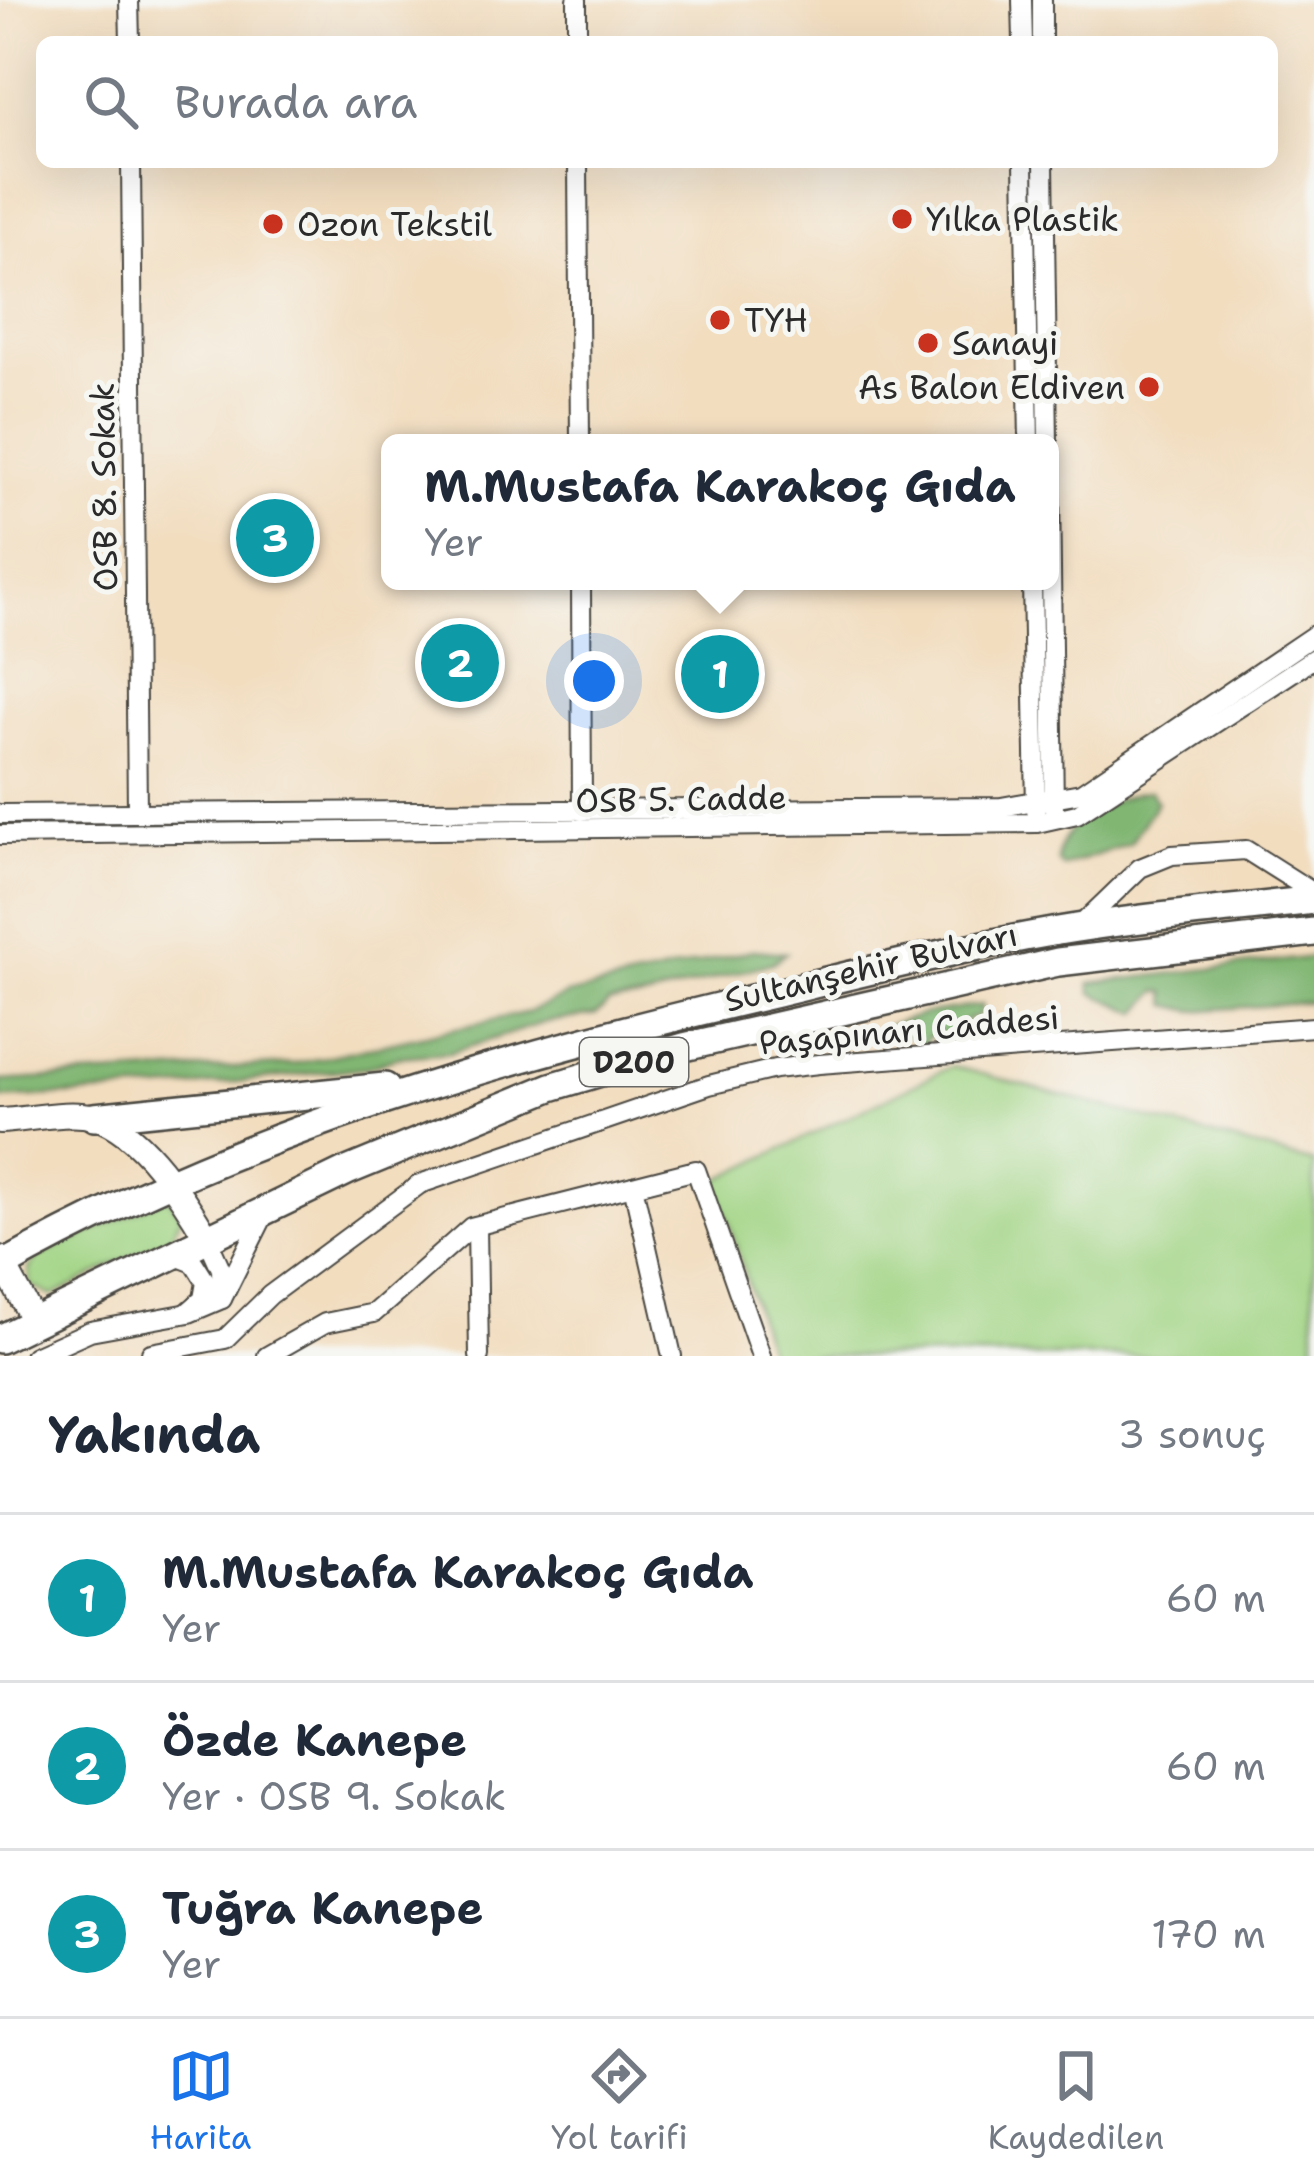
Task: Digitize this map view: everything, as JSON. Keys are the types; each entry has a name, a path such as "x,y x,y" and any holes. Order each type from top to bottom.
{"highway":[{"name":"Sultanşehir Bulvarı","path":"1,1263 169,1181 332,1118 478,1071 676,1016 1077,928 1314,896"},
{"name":"Sultanşehir Bulvarı","path":"0,1339 439,1130 551,1087 684,1047 1058,962 1314,932"},
{"path":"94,1117 252,1104 478,1071"}],"main road":[{"path":"0,1121 94,1117 142,1149 206,1238"},
{"path":"1,1263 34,1321"}],"street":[{"path":"129,0 130,36"},
{"path":"577,0 577,36"},
{"path":"1022,0 1023,36"},
{"path":"1042,0 1042,36"},
{"name":"OSB 8. Sokak","path":"131,168 137,812"},
{"path":"578,168 580,434"},
{"path":"1024,168 1029,434"},
{"path":"1044,168 1048,434"},
{"path":"580,590 582,811"},
{"path":"1033,590 1045,812"},
{"path":"1045,812 1056,590"},
{"path":"0,814 1045,812 1081,793 1314,635"},
{"name":"OSB 5. Cadde","path":"0,835 1045,812 1106,797 1314,658"},
{"path":"1077,928 1140,868 1172,855 1246,850 1314,896"},
{"name":"Paşapınarı Caddesi","path":"153,1354 225,1339 270,1295 420,1184 738,1077 819,1064 1314,1027"},
{"path":"267,1356 325,1323 374,1312 466,1229 696,1170 761,1356"},
{"path":"633,1186 672,1356"},
{"path":"34,1356 90,1331 186,1313 222,1299 267,1210"},
{"path":"477,1226 478,1356"},
{"path":"206,1238 221,1269 222,1299"},
{"path":"171,1254 194,1263 206,1282 203,1299 186,1313"},
{"path":"134,1321 153,1354"}],"green space":[{"path":"1150,791 1157,802 1130,843 1063,867 1058,861 1060,847 1078,823 1107,804"},
{"path":"753,950 786,953 772,963 643,999 609,1003 596,1015 546,1022 449,1053 175,1089 0,1099 0,1081 295,1064 529,1012 567,995"},
{"path":"1314,957 1314,1002 1193,1011 1168,1005 1166,992 1158,991 1138,1013 1092,993 1090,983"},
{"path":"982,1005 980,1016 967,1020 960,1040 942,1033 928,1037 923,1049 916,1037 883,1034 878,1029 924,1014"},
{"path":"952,1066 1314,1163 1314,1356 770,1356 716,1181"},
{"path":"168,1197 182,1216 170,1237 52,1296 30,1285 29,1268 39,1256"}],"place":[{"name":"Yılka Plastik","path":"902,219"},
{"name":"Ozon Tekstil","path":"273,224"},
{"name":"TYH","path":"720,320"},
{"name":"Sanayi","path":"928,343"},
{"name":"As Balon Eldiven","path":"1149,387"},
{"name":"Tuğra Kanepe","path":"275,538"},
{"name":"Özde Kanepe","path":"460,663"},
{"name":"M.Mustafa Karakoç Gıda","path":"720,674"}]}
